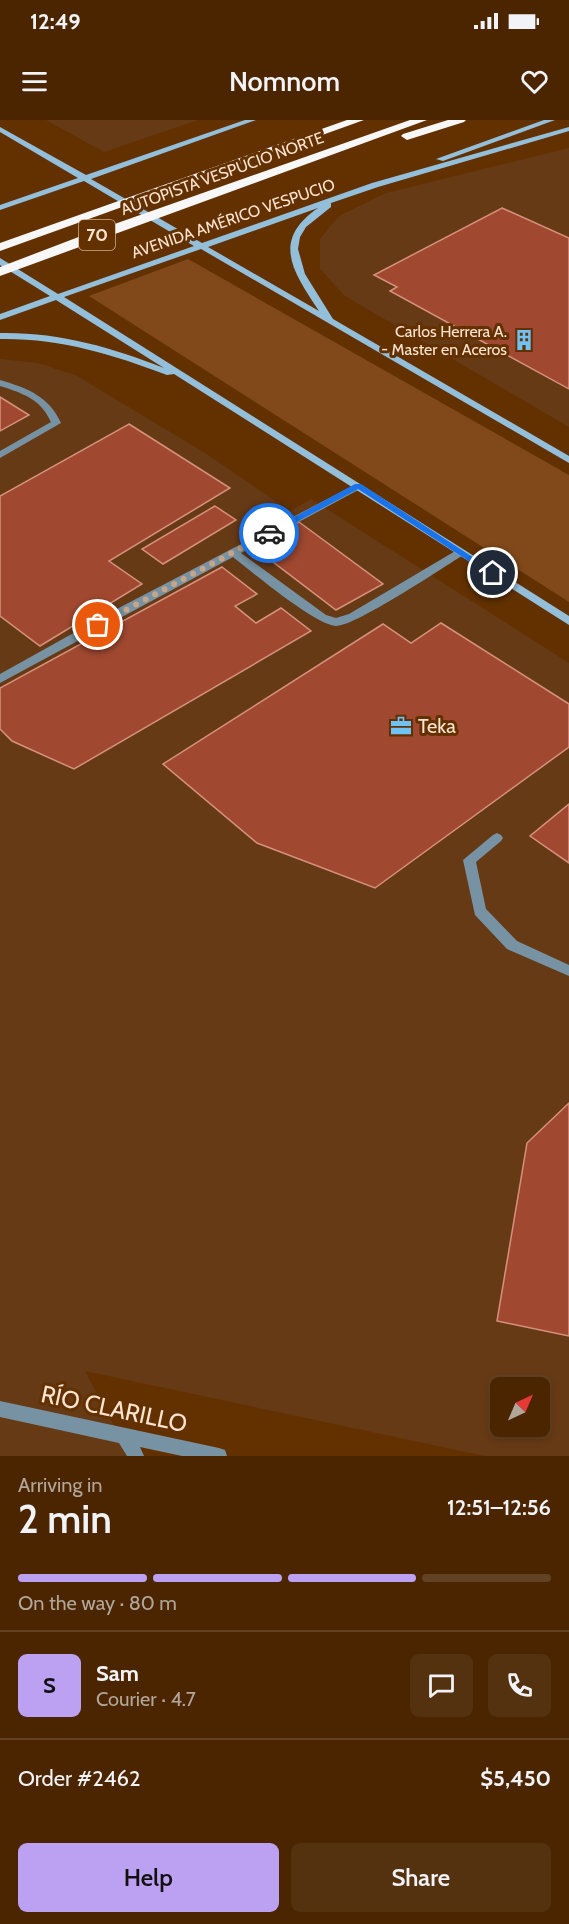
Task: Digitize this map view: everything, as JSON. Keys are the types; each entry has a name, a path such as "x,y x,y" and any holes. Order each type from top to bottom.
{"highway":[{"name":"AUTOPISTA VESPUCIO NORTE","path":"0,247 174,183 358,120"},
{"name":"AUTOPISTA VESPUCIO NORTE","path":"0,272 194,200 421,120"},
{"path":"303,161 368,147 460,120"}],"street":[{"path":"0,208 252,120"},
{"name":"AVENIDA AMÉRICO VESPUCIO","path":"0,317 199,245 375,185 551,120"},
{"path":"0,129 569,460"},
{"name":"AVENIDA AMÉRICO VESPUCIO","path":"375,185 569,129"},
{"path":"330,320 300,273 294,253 294,243 302,225 339,197"},
{"path":"0,261 569,621"},
{"path":"0,336 40,336 87,344 197,384"},
{"path":"0,383 31,393 51,409 56,423 0,455"},
{"path":"0,680 358,486"},
{"path":"233,552 322,618 336,622 353,618 461,552"},
{"path":"497,838 469,860 480,911 512,945 569,971"},
{"name":"RÍO CLARILLO","path":"0,1409 219,1456"},
{"path":"125,1437 136,1456"}],"shaded area":[{"path":"46,120 198,120 104,152"},
{"path":"569,148 569,427 345,296 320,269 320,239 339,216 386,193"},
{"path":"188,259 569,475 569,602 89,296"},
{"path":"0,359 38,363 77,376 205,453 290,511 311,499 569,663 569,1456 485,1456 85,1371 130,1456 0,1456"}],"building":[{"name":"Carlos Herrera A. - Master en Aceros","path":"502,208 569,238 569,389 390,291 397,287 374,275"},
{"path":"0,397 29,415 0,431"},
{"path":"129,424 230,488 109,561 142,584 40,646 0,616 0,496"},
{"path":"215,506 236,520 163,564 142,549"},
{"path":"299,522 383,584 336,610 252,546"},
{"path":"222,567 257,594 235,606 256,623 281,608 311,631 74,769 12,741 0,729 0,688"},
{"path":"441,623 569,704 569,747 375,888 257,843 163,764 383,624 411,643"},
{"path":"569,804 569,863 530,836"},
{"path":"569,1103 569,1336 497,1321 527,1143"}],"way so far":[{"path":"98,625 269,533"}],"place":[{"name":"Carlos Herrera A. - Master en Aceros","path":"524,340"},
{"name":"Teka","path":"401,726"}],"route":[{"path":"269,533 358,486 493,573"}]}
